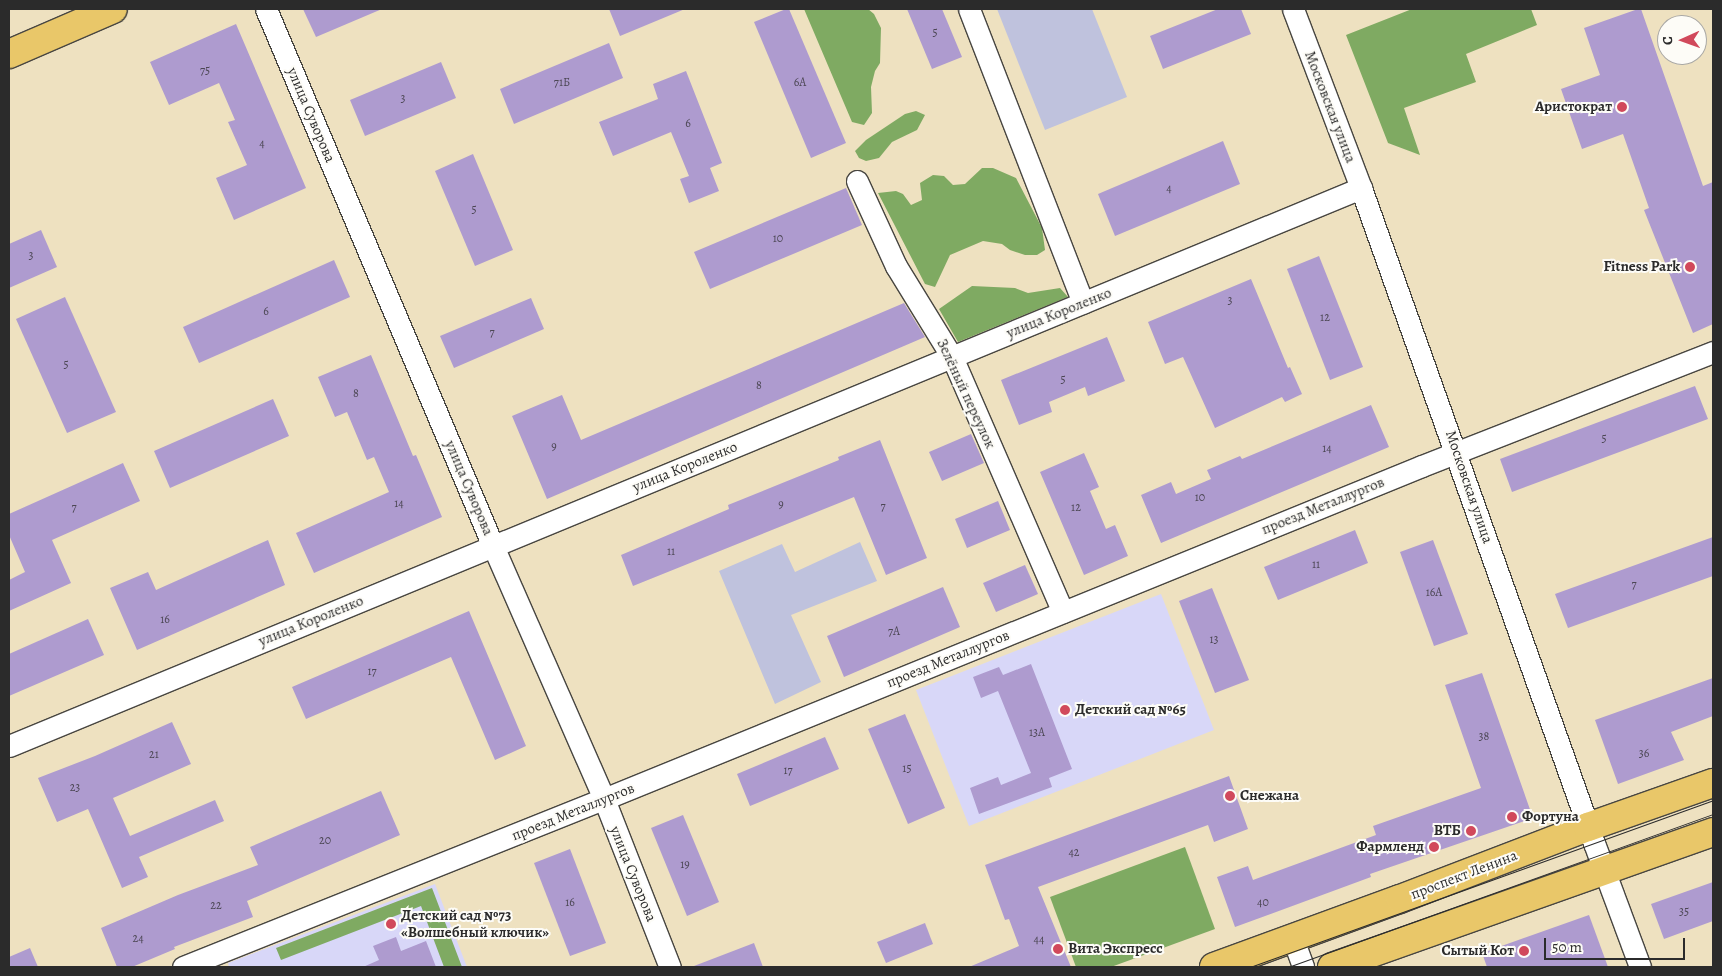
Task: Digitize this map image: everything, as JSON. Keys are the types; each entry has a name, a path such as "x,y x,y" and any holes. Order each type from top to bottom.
{"main road":[{"path":"9,54 113,9"},
{"name":"проспект Ленина","path":"1222,966 1588,827 1713,784"},
{"path":"1332,967 1605,872 1713,832"}],"street":[{"name":"улица Суворова","path":"266,9 493,546 604,799 670,967"},
{"path":"969,9 1084,303"},
{"name":"Московская улица","path":"1293,9 1361,188 1457,452 1588,827 1640,967"},
{"name":"Зелёный переулок","path":"857,182 896,266 952,357 1063,612"},
{"name":"улица Короленко","path":"9,746 1361,188"},
{"name":"проезд Металлургов","path":"183,967 604,799 1457,452 1713,352"},
{"path":"1293,938 1303,967"}],"shaded area":[{"path":"997,9 1092,9 1127,97 1045,130"},
{"path":"860,542 877,581 791,615 821,682 775,704 719,571 782,544 795,572"},
{"name":"Детский сад №65","path":"1161,594 1214,730 969,826 916,690"},
{"name":"Детский сад №73 «Волшебный ключик»","path":"435,884 467,967 229,967 228,963"}],"green space":[{"path":"804,9 868,9 874,14 881,28 880,63 875,71 871,87 872,113 864,125 852,122"},
{"path":"1412,9 1531,9 1537,25 1466,54 1476,82 1404,108 1420,155 1388,143 1346,35"},
{"path":"916,111 925,115 917,130 892,142 879,158 866,161 859,158 855,151 866,140 905,114"},
{"path":"982,168 993,168 1016,178 1042,228 1045,250 1037,255 1025,255 1010,250 1002,244 983,241 950,255 935,287 925,284 878,193 896,191 903,194 911,205 922,200 920,183 933,175 944,176 953,185 965,184"},
{"path":"972,286 1015,288 1028,293 1060,288 1068,297 958,342 939,309"},
{"path":"1185,847 1215,929 1111,967 1076,967 1050,897"},
{"path":"432,888 462,967 444,967 421,906 281,960 276,948"}],"building":[{"path":"303,9 382,9 316,37"},
{"path":"609,9 685,9 620,36"},
{"path":"789,9 846,143 811,158 754,22"},
{"path":"907,9 942,9 962,57 932,69"},
{"path":"1218,9 1241,9 1251,34 1163,69 1150,36"},
{"name":"Аристократ","path":"1641,9 1657,55 1657,65 1661,65 1703,186 1713,182 1713,324 1693,333 1644,210 1649,208 1623,134 1582,149 1561,89 1600,75 1584,28"},
{"path":"236,24 306,188 234,220 216,178 247,165 228,122 235,120 219,83 169,105 150,62"},
{"path":"609,43 623,78 514,124 500,89"},
{"path":"441,62 456,98 365,136 350,100"},
{"path":"686,71 722,163 710,168 719,191 689,203 680,179 689,176 671,132 613,156 599,122 658,99 653,84"},
{"path":"1223,141 1240,184 1115,236 1098,194"},
{"path":"473,154 513,250 475,266 435,171"},
{"path":"846,188 862,225 710,289 694,252"},
{"path":"41,230 57,267 9,288 9,244"},
{"path":"1319,256 1363,367 1330,380 1287,269"},
{"path":"334,260 350,297 199,363 183,327"},
{"path":"1251,279 1288,368 1290,367 1302,394 1285,402 1282,397 1215,428 1183,357 1165,364 1148,322"},
{"path":"65,297 116,412 67,433 16,319"},
{"path":"531,298 544,329 454,368 440,336"},
{"path":"904,303 925,337 547,499 512,416 562,395 581,440"},
{"path":"1107,337 1125,381 1088,396 1085,387 1049,402 1052,412 1019,425 1001,380"},
{"path":"371,355 413,456 416,455 442,517 314,573 296,533 389,492 374,457 367,460 347,412 335,417 318,377"},
{"path":"1695,386 1708,419 1512,492 1500,459"},
{"path":"273,399 289,436 170,488 154,451"},
{"path":"1371,405 1389,447 1161,543 1141,495 1171,482 1176,494 1211,479 1207,470 1240,456 1242,459"},
{"path":"971,434 984,463 942,481 929,452"},
{"path":"880,440 927,558 886,575 854,497 633,586 621,555 729,509 728,505 839,460 838,457"},
{"path":"1084,453 1099,487 1090,491 1106,529 1115,525 1128,556 1084,575 1040,472"},
{"path":"123,463 140,501 52,540 71,583 9,611 9,580 25,572 9,535 9,514"},
{"path":"998,501 1010,530 967,548 955,519"},
{"path":"1355,530 1368,563 1278,600 1264,567"},
{"path":"1713,537 1713,576 1568,628 1555,594"},
{"path":"268,540 285,585 137,650 110,588 148,572 156,590"},
{"path":"1433,540 1468,634 1434,646 1400,552"},
{"path":"1025,565 1038,594 996,612 983,583"},
{"path":"943,587 960,627 844,677 827,636"},
{"path":"1212,588 1249,680 1215,693 1179,601"},
{"path":"469,611 526,746 495,760 451,657 306,719 292,687"},
{"path":"88,619 104,655 9,696 9,654"},
{"path":"1031,664 1072,769 1049,778 1052,787 979,814 970,788 998,777 1001,785 1031,773 998,691 981,698 973,677 999,667 1003,675"},
{"path":"1482,673 1533,818 1370,874 1371,877 1235,927 1217,877 1248,866 1253,880 1376,835 1373,826 1481,788 1445,685"},
{"path":"1713,678 1713,716 1671,732 1684,760 1618,784 1595,720"},
{"path":"905,714 945,808 908,824 868,729"},
{"path":"172,722 191,764 113,798 130,836 215,800 224,821 139,857 148,877 122,888 88,809 57,822 38,778 95,756"},
{"path":"825,737 839,769 750,806 737,774"},
{"path":"1229,776 1248,829 1214,842 1208,825 1038,887 1071,967 969,967 1019,946 1009,919 1005,920 985,865"},
{"path":"381,791 400,835 247,901 253,917 174,947 175,949 132,967 117,967 101,928 178,895 258,865 250,847"},
{"path":"683,815 719,902 687,916 651,828"},
{"path":"570,849 606,943 570,956 534,863"},
{"path":"1713,882 1713,921 1664,939 1651,904"},
{"path":"1589,915 1608,967 1487,967 1482,953"},
{"path":"925,923 933,944 886,963 877,942"},
{"path":"396,937 401,951 426,941 436,967 363,967 379,960 373,946"},
{"path":"754,943 763,967 694,967 694,966"},
{"path":"30,948 38,967 9,967 9,957"}],"tram line":[{"path":"1250,967 1713,800"},
{"path":"1288,967 1713,814"}],"place":[{"name":"Аристократ","path":"1622,107"},
{"name":"Fitness Park","path":"1690,267"},
{"name":"Детский сад №65","path":"1065,710"},
{"name":"Снежана","path":"1230,796"},
{"name":"Фортуна","path":"1512,817"},
{"name":"ВТБ","path":"1471,831"},
{"name":"Фармленд","path":"1434,847"},
{"name":"Детский сад №73 «Волшебный ключик»","path":"391,924"},
{"name":"Вита Экспресс","path":"1058,949"},
{"name":"Сытый Кот","path":"1524,951"}]}
